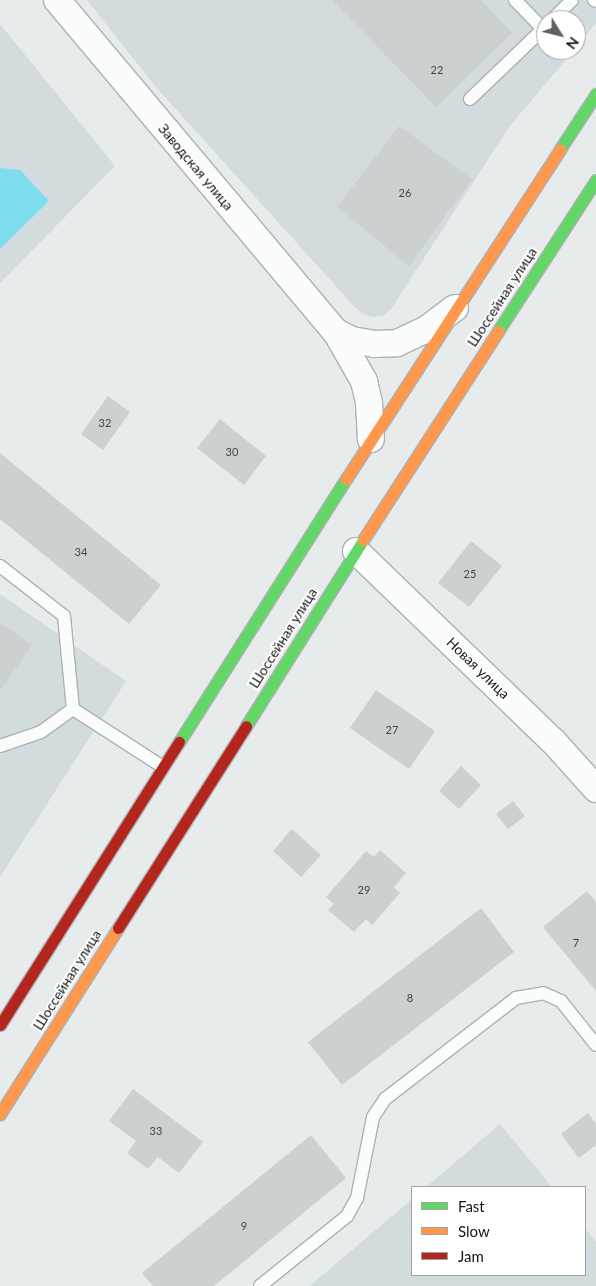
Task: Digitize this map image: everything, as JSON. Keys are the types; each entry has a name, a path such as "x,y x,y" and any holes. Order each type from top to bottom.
{"main road":[{"path":"0,1025 372,439 596,94"},
{"name":"Шоссейная улица","path":"0,1114 356,551 596,180"}],"street":[{"name":"Заводская улица","path":"57,0 336,332 364,381 369,403 372,439"},
{"name":"Заводская улица","path":"336,332 352,340 374,344 397,343 427,329 458,305"},
{"name":"Новая улица","path":"356,551 554,742 596,789"}],"lane":[{"path":"514,0 536,17"},
{"path":"562,10 572,0"},
{"path":"470,99 536,36"},
{"path":"0,566 64,616 73,709"},
{"path":"73,709 163,767"},
{"path":"0,746 41,732 73,709"},
{"path":"260,1286 347,1216 357,1198 373,1117 385,1099 516,998 543,993 560,1001 596,1045"}],"shaded area":[{"path":"87,0 596,0 596,23 586,35 586,10 536,10 536,60 566,60 509,127 391,309 383,316 372,317 362,313 352,304 155,86"},
{"path":"0,24 115,166 0,283"},
{"path":"0,594 126,681 0,877"},
{"path":"500,1124 551,1186 427,1186"},
{"path":"411,1200 411,1276 586,1276 586,1229 596,1242 596,1286 310,1286"}],"water":[{"path":"0,168 20,170 49,201 0,249"}],"building":[{"path":"332,0 481,0 512,33 436,107"},
{"path":"399,126 472,179 409,266 337,207"},
{"path":"108,396 130,412 103,450 81,434"},
{"path":"220,419 266,456 244,485 197,448"},
{"path":"0,453 161,585 129,624 0,519"},
{"path":"471,541 502,566 469,607 438,583"},
{"path":"0,623 32,645 0,691"},
{"path":"376,690 435,731 409,769 350,728"},
{"path":"461,766 481,785 459,809 439,791"},
{"path":"513,801 525,816 508,829 496,814"},
{"path":"292,829 321,855 301,877 273,851"},
{"path":"380,850 406,873 394,887 400,893 372,925 366,919 354,932 328,910 334,904 326,897 366,851 374,857"},
{"path":"587,891 596,902 596,991 543,927"},
{"path":"481,908 514,952 342,1085 308,1042"},
{"path":"133,1089 203,1142 179,1173 158,1157 148,1169 127,1153 136,1141 109,1121"},
{"path":"588,1113 596,1124 596,1145 579,1158 561,1134"},
{"path":"311,1135 346,1178 214,1286 153,1286 142,1273"}],"traffic: fast":[{"path":"560,149 596,94"},
{"path":"498,331 596,180"},
{"path":"179,742 346,479"},
{"path":"246,726 363,540"}],"traffic: slow":[{"path":"346,479 560,149"},
{"path":"363,540 498,331"},
{"path":"0,1114 118,928"}],"traffic: jam":[{"path":"118,928 246,726"},
{"path":"0,1025 179,742"}]}
